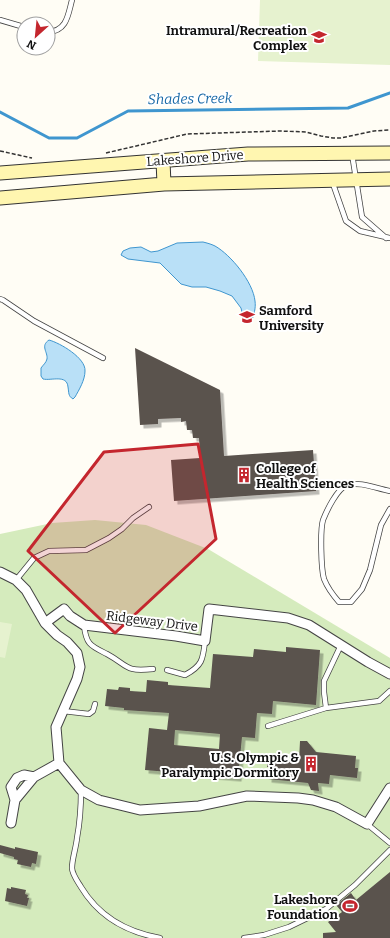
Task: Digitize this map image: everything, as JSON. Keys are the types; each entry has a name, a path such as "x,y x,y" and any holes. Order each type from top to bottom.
{"main road":[{"name":"Lakeshore Drive","path":"0,173 248,154 390,153"},
{"path":"163,161 164,184"},
{"name":"Lakeshore Drive","path":"0,198 164,184 390,179"}],"street":[{"path":"0,572 16,580 26,590 45,623 57,635 67,642 76,653 80,667 77,679 56,727 59,763 81,790 99,800 140,810 199,806 247,796 298,798 313,800 336,807 367,824 390,788"},
{"name":"Ridgeway Drive","path":"45,623 64,609 70,616 84,625 205,641 209,609 288,618 309,626 390,674"},
{"path":"11,822 15,800 12,788 17,778 24,775 34,777 59,763"}],"lane":[{"path":"56,32 66,22 72,0"},
{"path":"0,20 16,25"},
{"path":"352,154 362,217 388,238"},
{"path":"332,180 346,221 360,231 388,238"},
{"path":"0,299 34,320 103,358"},
{"path":"390,491 361,484 348,485 339,491 331,503 323,521 321,540 324,577 329,591 339,602 351,602 362,589 370,570 381,525 390,509"},
{"path":"16,580 34,558 49,551 86,550 109,538 149,507"},
{"path":"84,625 87,640 92,647 108,655 129,669 138,671 153,669"},
{"path":"167,670 184,675 193,671 204,658 205,641"},
{"path":"326,708 324,681 341,645"},
{"path":"268,726 326,708 379,701 390,691"},
{"path":"63,711 89,714 93,711 95,704"},
{"path":"81,790 78,833 72,869 76,880 95,907 108,918 125,928 160,938"},
{"path":"367,824 390,843"},
{"path":"244,938 264,935 289,927 326,909 355,885 390,850"}],"path":[{"path":"102,154 187,134 280,131 306,132 321,136 341,138 374,131 390,130"},
{"path":"0,151 37,159"}],"highlighted area":[{"path":"198,444 216,539 115,633 28,551 104,452"}],"green space":[{"name":"Intramural/Recreation Complex","path":"260,0 390,0 390,65 258,61"},
{"path":"95,520 146,525 208,549 390,658 390,938 0,938 0,534 52,523"},
{"path":"0,622 12,624 5,658 0,657"}],"water":[{"path":"203,242 214,245 221,250 234,262 246,278 255,301 251,322 248,323 244,321 241,308 232,296 206,287 192,287 181,284 160,263 128,259 121,255 123,251 130,248 141,247 151,252 158,251 177,243"},
{"path":"49,340 72,352 84,366 85,374 83,381 73,399 69,395 67,383 65,381 62,379 43,379 41,376 41,368 47,359 45,345"}],"building":[{"path":"135,348 220,390 224,456 313,450 316,491 174,501 171,460 200,458 199,438 193,438 192,430 187,430 186,421 181,422 181,418 158,419 158,424 140,425"},
{"path":"286,647 320,650 316,705 273,701 272,714 257,713 255,738 242,737 238,778 145,770 149,728 167,730 169,713 124,710 124,708 105,706 107,689 118,690 119,687 130,688 130,691 146,692 147,680 168,682 168,685 210,688 213,654 253,657 254,649 286,652","holes":["175,730 220,734 219,749 174,745"]},
{"name":"U.S. Olympic & Paralympic Dormitory","path":"300,741 307,741 316,752 356,756 355,768 358,768 357,778 330,775 329,784 318,783 319,791 311,790 308,783 268,779 268,758 299,761"},
{"path":"0,845 15,849 15,847 38,852 36,864 32,863 31,867 17,864 18,860 14,859 14,857 0,853"},
{"path":"390,872 390,938 323,938 323,933 336,932 328,922 342,912 336,905 351,893 356,900"},
{"path":"11,887 26,890 25,894 28,895 27,898 29,898 27,906 5,901 7,888 11,889"}],"waterway":[{"name":"Shades Creek","path":"0,112 49,138 77,138 128,111 348,108 390,93"}],"place":[{"name":"Intramural/Recreation Complex","path":"319,37"},
{"name":"Samford University","path":"247,317"},
{"name":"College of Health Sciences","path":"244,475"},
{"name":"U.S. Olympic & Paralympic Dormitory","path":"311,764"},
{"name":"Lakeshore Foundation","path":"350,906"}]}
